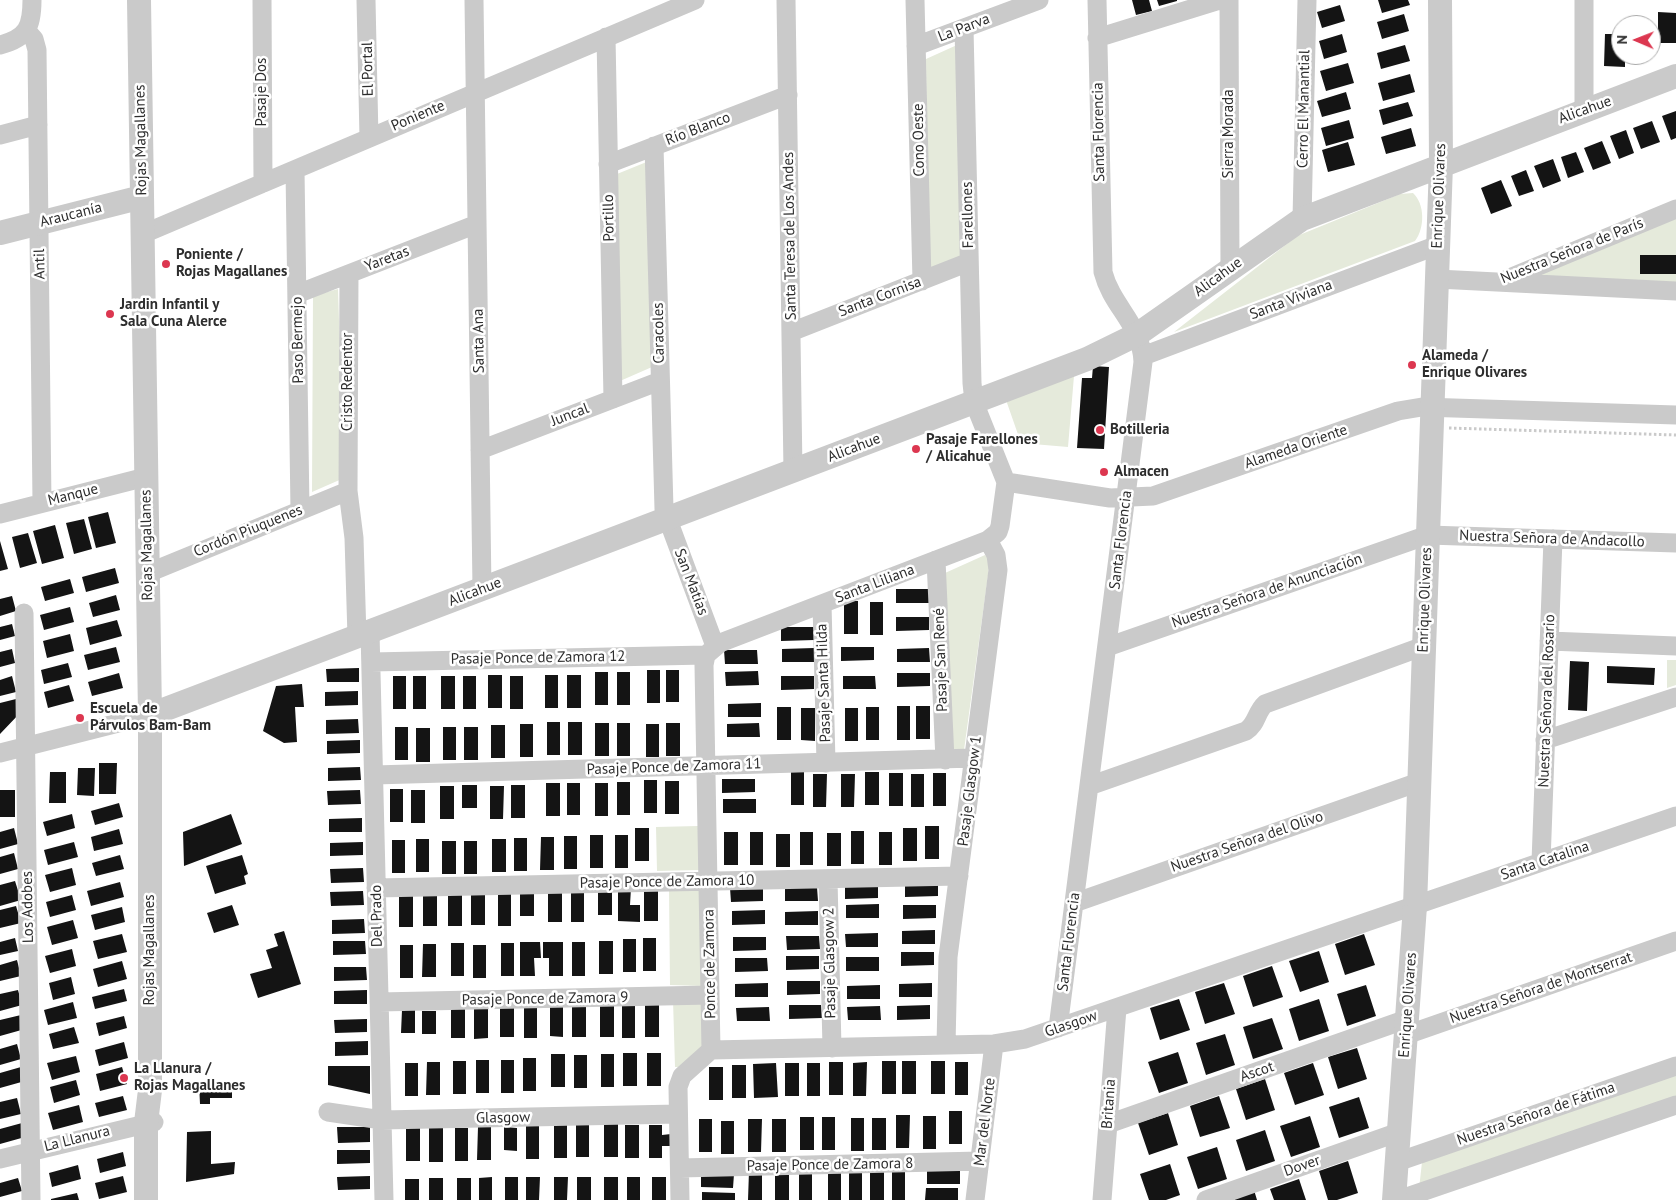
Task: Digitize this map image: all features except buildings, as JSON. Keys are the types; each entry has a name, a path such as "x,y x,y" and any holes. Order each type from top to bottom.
{"street":[{"path":"0,45 16,40 26,30 32,18 32,0"},
{"name":"Rojas Magallanes","path":"139,0 150,715 150,1122 146,1200"},
{"name":"Pasaje Dos","path":"262,0 263,183"},
{"name":"El Portal","path":"366,0 369,138"},
{"name":"Santa Ana","path":"474,0 482,589"},
{"name":"Poniente","path":"143,234 606,37 667,5 695,0"},
{"name":"Santa Teresa de Los Andes","path":"786,0 792,471"},
{"name":"Cono Oeste","path":"915,0 922,280"},
{"name":"La Parva","path":"916,46 1039,0"},
{"name":"Santa Florencia","path":"1058,1028 1126,499 1141,345 1110,294 1103,272 1097,0"},
{"path":"1097,38 1220,0"},
{"name":"Sierra Morada","path":"1229,0 1230,269"},
{"name":"Cerro El Manantial","path":"1302,219 1307,0"},
{"name":"Enrique Olivares","path":"1394,1200 1415,906 1441,164 1440,0"},
{"path":"1584,0 1584,110"},
{"name":"Farellones","path":"964,28 974,402"},
{"name":"Antil","path":"26,30 34,39 37,50 42,503"},
{"name":"Portillo","path":"606,37 613,399"},
{"name":"Alicahue","path":"0,753 150,715 1087,359 1141,345 1230,269 1302,219 1441,164 1676,76"},
{"name":"Río Blanco","path":"608,164 788,95"},
{"path":"0,135 38,125"},
{"name":"Caracoles","path":"654,146 662,497 667,519"},
{"name":"Paso Bermejo","path":"295,170 300,510"},
{"name":"Araucanía","path":"0,233 142,197"},
{"name":"Nuestra Señora de París","path":"1437,279 1502,282 1676,209"},
{"name":"Yaretas","path":"297,294 477,224"},
{"name":"Santa Viviana","path":"1141,345 1438,245"},
{"name":"Santa Cornisa","path":"791,332 969,262"},
{"name":"Cristo Redentor","path":"348,491 349,274"},
{"path":"1502,282 1676,291"},
{"name":"Juncal","path":"480,450 660,380"},
{"path":"974,402 1006,482 1000,526 998,532 988,540"},
{"name":"Alameda Oriente","path":"1006,482 1126,499 1162,493 1398,411 1432,417 1676,415"},
{"name":"Manque","path":"0,514 146,477"},
{"name":"Cordón Piuquenes","path":"148,573 348,491"},
{"name":"Del Prado","path":"348,491 363,634 371,662 384,1200"},
{"name":"San Matías","path":"667,519 710,650"},
{"name":"Nuestra Señora de Andacollo","path":"1428,535 1676,543"},
{"name":"Nuestra Señora de Anunciación","path":"1107,647 1428,535"},
{"name":"Nuestra Señora del Rosario","path":"1541,862 1552,539"},
{"name":"Santa Liliana","path":"710,650 822,604 988,540"},
{"name":"Pasaje Glasgow 1","path":"946,1045 947,976 998,570 996,555 988,540"},
{"name":"Pasaje San René","path":"936,560 944,760"},
{"name":"Pasaje Santa Hilda","path":"822,604 826,762"},
{"name":"Los Adobes","path":"24,613 31,1200"},
{"path":"1549,641 1676,646"},
{"path":"1089,786 1246,730 1254,724 1259,710 1268,702 1424,646"},
{"name":"Pasaje Ponce de Zamora 12","path":"371,662 710,650"},
{"name":"Ponce de Zamora","path":"710,650 706,766 711,1050"},
{"path":"1546,740 1676,697"},
{"name":"Pasaje Ponce de Zamora 11","path":"374,775 974,758"},
{"name":"Nuestra Señora del Olivo","path":"1074,903 1419,782"},
{"name":"Santa Catalina","path":"1415,906 1676,816"},
{"name":"Pasaje Ponce de Zamora 10","path":"376,888 959,876"},
{"name":"Pasaje Glasgow 2","path":"828,879 832,1048"},
{"name":"Glasgow","path":"711,1050 994,1044 1020,1040 1415,906"},
{"name":"Nuestra Señora de Montserrat","path":"1406,1027 1676,942"},
{"name":"Pasaje Ponce de Zamora 9","path":"379,1002 710,995"},
{"name":"Britania","path":"1102,1200 1117,1008"},
{"name":"Ascot","path":"1108,1124 1406,1027"},
{"name":"Mar del Norte","path":"975,1200 994,1044"},
{"path":"680,1200 679,1082 711,1050"},
{"name":"Nuestra Señora de Fátima","path":"1397,1162 1676,1066"},
{"path":"1398,1200 1676,1105"},
{"name":"Glasgow","path":"328,1112 382,1120 678,1114"},
{"name":"Rojas Magallanes","path":"150,1122 156,1200"},
{"name":"La Llanura","path":"0,1159 150,1122"},
{"name":"Dover","path":"1206,1200 1399,1132"},
{"name":"Pasaje Ponce de Zamora 8","path":"680,1168 980,1161"}],"path":[{"path":"1432,417 1676,435"}],"shaded area":[{"path":"957,45 960,259 928,270 926,59"},
{"path":"649,161 652,367 620,381 617,174"},
{"path":"1413,193 1420,203 1422,210 1421,230 1415,241 1174,332 1297,236 1400,194"},
{"path":"1676,216 1676,284 1538,275"},
{"path":"338,289 344,478 312,492 313,296"},
{"path":"1074,376 1068,447 1021,443 1006,400"},
{"path":"985,555 990,561 964,750 949,749 945,573"},
{"path":"1667,660 1676,660 1676,685 1667,688"},
{"path":"698,826 699,870 657,871 656,827"},
{"path":"669,888 700,889 702,986 670,985"},
{"path":"673,1000 705,1002 705,1043 683,1067 675,1067"},
{"path":"1676,1073 1676,1100 1419,1189 1422,1162"}],"place":[{"name":"Poniente / Rojas Magallanes","path":"166,264"},
{"name":"Jardin Infantil y Sala Cuna Alerce","path":"110,314"},
{"name":"Alameda / Enrique Olivares","path":"1412,365"},
{"name":"Botilleria","path":"1100,430"},
{"name":"Pasaje Farellones / Alicahue","path":"916,449"},
{"name":"Almacen","path":"1104,472"},
{"name":"Escuela de Párvulos Bam-Bam","path":"80,718"},
{"name":"La Llanura / Rojas Magallanes","path":"124,1078"}]}
